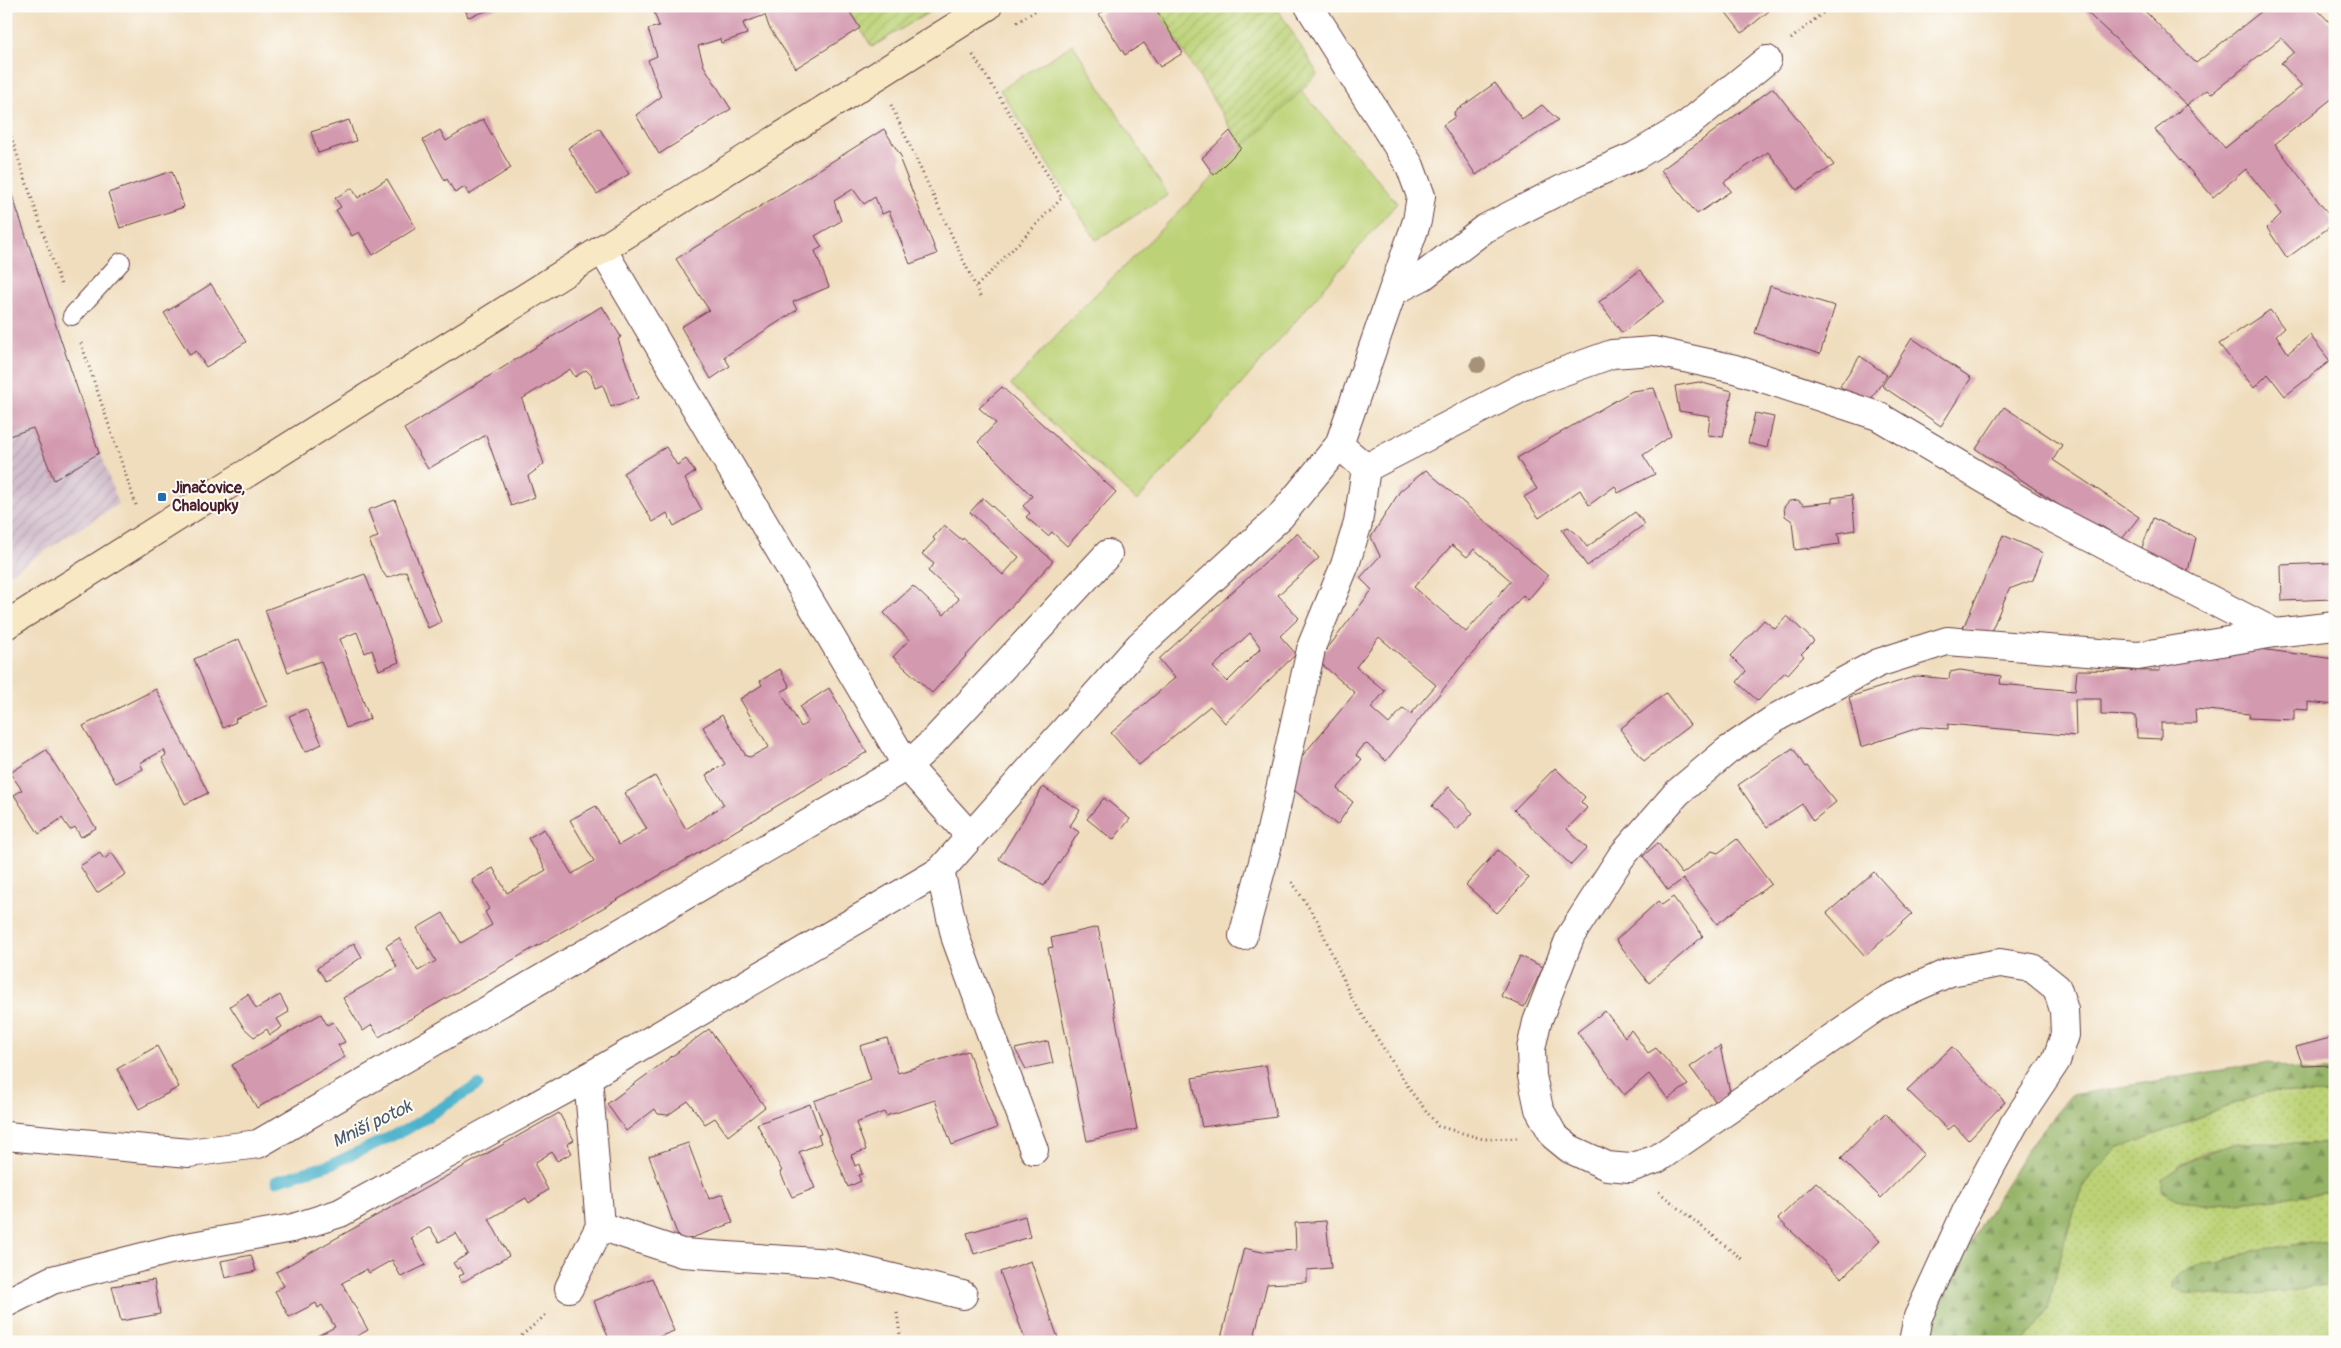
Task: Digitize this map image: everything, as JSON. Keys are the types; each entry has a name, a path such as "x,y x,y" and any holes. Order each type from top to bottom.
{"street":[{"path":"6,625 988,6"},
{"path":"6,1304 52,1280 170,1250 293,1228 340,1213 588,1077 940,871 1140,645 1280,517 1339,445 1394,291 1417,221 1421,196 1410,166 1309,6"},
{"path":"1394,291 1423,276 1484,229 1580,180 1635,156 1688,124 1766,60"},
{"path":"602,249 906,766 970,836"},
{"path":"1366,468 1531,383 1612,354 1653,351 1736,369 1878,416 2035,509 2275,633"},
{"path":"1339,445 1366,468"},
{"path":"1243,936 1268,844 1312,645 1345,565 1358,523 1366,468"},
{"path":"6,1136 189,1153 258,1144 906,766 933,742 1108,554"},
{"path":"1913,1342 1918,1318 1966,1212 2014,1124 2056,1061 2065,1035 2064,1010 2057,988 2032,968 2000,963 1950,972 1887,1000 1657,1159 1630,1168 1607,1166 1570,1149 1554,1136 1539,1109 1532,1076 1531,1049 1537,1022 1571,935 1621,856 1677,793 1727,751 1779,716 1878,663 1947,641 2138,656 2275,633 2335,626"},
{"path":"940,871 956,939 1034,1150"},
{"path":"569,1288 600,1226 588,1077"},
{"path":"600,1226 682,1253 832,1263 963,1295"}],"lane":[{"path":"72,316 121,262"}],"path":[{"path":"1766,60 1831,6"},
{"path":"970,50 1062,198 976,286"},
{"path":"889,100 980,296"},
{"path":"1268,844 1317,920 1351,997 1412,1093 1438,1126 1482,1139 1554,1136"},
{"path":"1630,1168 1744,1261"},
{"path":"514,1342 541,1321 569,1288"}],"shaded area":[{"path":"6,168 118,504 6,576"}],"green space":[{"path":"846,6 939,6 872,47"},
{"path":"1155,6 1276,6 1318,74 1243,148"},
{"path":"1073,44 1168,195 1096,240 1000,90"},
{"path":"1301,90 1397,203 1201,431 1137,501 1011,385 1075,315"},
{"path":"2270,1062 2310,1072 2327,1071 2335,1068 2335,1094 2265,1092 2117,1149 2093,1173 2082,1188 2061,1252 2048,1310 2023,1342 1924,1342 1925,1329 1981,1224 2028,1148 2071,1095"},
{"path":"2265,1092 2335,1094 2335,1144 2238,1143 2205,1152 2177,1167 2177,1199 2207,1205 2335,1192 2335,1240 2256,1250 2221,1262 2190,1267 2182,1293 2264,1292 2335,1284 2335,1342 2023,1342 2048,1310 2061,1252 2082,1188 2093,1173 2117,1149"},
{"path":"2238,1143 2335,1144 2335,1192 2207,1205 2177,1199 2162,1191 2162,1179 2180,1166 2217,1149"},
{"path":"2335,1240 2335,1284 2227,1296 2205,1296 2187,1293 2174,1288 2173,1281 2180,1274 2197,1265 2221,1262 2256,1250"}],"building":[{"path":"464,6 499,6 499,7 468,17"},
{"path":"652,6 846,6 860,28 796,68 769,27 765,15 743,23 747,34 721,43 720,39 698,46 704,66 731,109 659,154 636,115 661,97 648,60 657,56 648,29 659,26"},
{"path":"1111,6 1154,6 1183,53 1160,67 1144,43 1125,55 1099,14"},
{"path":"1721,6 1775,6 1742,33"},
{"path":"2080,6 2140,6 2196,63 2262,11 2258,6 2314,6 2335,28 2335,99 2334,97 2275,144 2335,223 2287,258 2267,228 2281,214 2246,169 2213,197 2155,130 2187,105","holes":["2281,38 2294,52 2281,63 2302,86 2225,148 2187,105 2207,90 2211,94"]},
{"path":"1495,83 1522,119 1542,105 1558,120 1476,175 1443,125 1455,117 1454,112"},
{"path":"1773,88 1834,165 1797,190 1768,152 1724,182 1731,191 1697,214 1661,170"},
{"path":"483,119 511,168 469,195 465,187 455,193 447,179 445,181 423,140 440,130 446,141"},
{"path":"349,120 356,141 318,153 311,132"},
{"path":"599,128 629,174 597,194 568,148"},
{"path":"884,129 902,158 900,160 937,254 910,264 889,211 882,214 875,197 864,204 853,189 834,201 841,221 815,236 822,247 815,251 829,287 793,302 797,310 724,357 730,366 711,379 681,327 709,310 676,259"},
{"path":"1230,131 1241,148 1214,175 1202,158"},
{"path":"172,171 184,207 120,228 108,193"},
{"path":"6,177 99,453 54,480 33,428 6,437"},
{"path":"387,179 416,228 373,255 359,232 352,236 336,210 341,207 335,198 352,188 358,198"},
{"path":"1640,270 1664,301 1622,333 1599,302"},
{"path":"211,284 246,342 206,367 196,351 190,355 164,313"},
{"path":"1770,286 1835,306 1820,354 1755,333"},
{"path":"602,306 621,337 618,339 638,398 611,407 603,385 595,388 591,375 586,370 575,377 570,369 522,399 544,464 528,476 535,497 511,506 486,435 428,469 404,429"},
{"path":"2270,310 2284,328 2276,335 2288,353 2310,335 2330,361 2285,396 2268,374 2254,388 2219,344"},
{"path":"1912,338 1971,378 1941,426 1882,386"},
{"path":"1860,356 1887,375 1867,405 1840,386"},
{"path":"1699,382 1732,391 1723,437 1708,435 1710,416 1679,411 1675,386"},
{"path":"1002,387 1116,492 1067,546 1052,532 1048,536 1026,517 1030,513 1023,506 1032,496 978,442 996,423 979,408"},
{"path":"1654,388 1671,436 1643,455 1655,474 1618,493 1615,486 1589,505 1580,490 1539,518 1524,497 1537,489 1517,458 1632,391"},
{"path":"2004,407 2062,445 2053,460 2139,517 2122,539 2098,524 2094,529 1976,449"},
{"path":"1755,413 1774,417 1767,448 1748,443"},
{"path":"666,447 677,465 686,459 695,472 685,479 702,510 674,526 667,513 653,522 623,473"},
{"path":"1426,470 1548,576 1528,600 1523,595 1460,668 1386,761 1367,744 1363,746 1356,755 1362,759 1337,789 1353,802 1337,825 1294,790 1298,761 1355,693 1318,661 1372,590 1360,578 1380,556 1371,537 1400,491","holes":["1452,545 1467,557 1474,549 1511,581 1466,632 1414,587","1379,637 1436,685 1411,714 1403,708 1389,724 1371,708 1385,691 1356,667"]},
{"path":"1852,495 1855,530 1838,533 1840,544 1795,550 1792,521 1785,516 1784,507 1789,501 1798,500 1804,505 1832,502 1832,498"},
{"path":"983,498 1053,561 932,693 893,657 909,640 884,613 913,586 944,615 959,599 928,571 934,564 922,554 935,540 933,538 944,525 962,540 963,538 1003,575 1019,557 970,512"},
{"path":"395,500 441,622 428,628 406,571 387,578 380,568 369,540 378,537 368,510"},
{"path":"1635,512 1645,524 1587,566 1562,530 1568,527 1577,534 1587,547"},
{"path":"2153,518 2196,538 2188,571 2141,550"},
{"path":"1297,533 1319,558 1278,595 1299,618 1280,636 1296,654 1225,723 1210,706 1139,765 1111,733 1175,678 1159,659","holes":["1250,633 1261,648 1227,682 1213,667"]},
{"path":"2003,535 2043,553 2033,580 2009,589 1990,634 1963,628"},
{"path":"2331,563 2332,599 2282,601 2281,565"},
{"path":"365,574 399,662 379,670 372,650 365,653 357,632 340,639 370,719 346,728 321,661 288,672 265,610"},
{"path":"1787,616 1814,641 1801,654 1804,656 1788,674 1785,672 1758,701 1737,682 1746,671 1731,656 1764,620 1775,629"},
{"path":"239,639 268,705 235,719 236,722 223,728 194,659"},
{"path":"2260,649 2335,659 2335,705 2308,702 2308,710 2294,709 2294,720 2249,718 2250,714 2195,709 2196,723 2161,723 2161,739 2137,738 2136,716 2101,715 2101,699 2075,699 2076,736 1948,724 1948,729 1921,727 1861,747 1849,697 1917,676 1949,679 1950,672 1960,670 2001,676 2000,684 2075,691 2077,670 2160,671 2160,660"},
{"path":"780,669 790,687 781,692 801,727 808,722 800,707 829,688 867,752 700,852 379,1037 372,1025 363,1031 343,998 397,967 386,946 399,938 418,971 436,961 417,928 443,913 461,943 492,925 485,912 489,909 472,880 493,868 507,893 546,870 528,838 544,829 572,874 594,861 570,820 596,806 619,845 647,829 625,793 655,776 686,829 724,805 706,775 725,764 703,727 722,715 746,756 750,757 769,747 740,699 762,685 760,681"},
{"path":"156,689 208,793 185,804 162,758 166,755 164,750 140,763 143,769 116,783 83,726"},
{"path":"1666,693 1690,725 1644,761 1620,729"},
{"path":"306,709 322,744 305,752 289,716"},
{"path":"1793,748 1805,767 1807,766 1836,802 1813,821 1802,804 1767,827 1738,785"},
{"path":"46,750 96,828 81,837 75,827 70,830 62,818 39,834 14,795 22,790 10,773"},
{"path":"1555,768 1585,797 1581,802 1587,808 1567,829 1587,848 1571,865 1514,810"},
{"path":"1043,787 1080,810 1070,826 1079,832 1044,886 999,859"},
{"path":"1449,787 1473,813 1457,830 1432,806"},
{"path":"1104,798 1130,819 1113,840 1087,819"},
{"path":"1737,839 1771,884 1717,924 1683,879 1668,890 1643,856 1658,843 1682,874 1712,851 1718,853"},
{"path":"1498,850 1529,878 1497,913 1466,885"},
{"path":"100,853 104,859 112,853 126,874 97,893 80,866"},
{"path":"1874,872 1912,914 1865,956 1827,913"},
{"path":"1673,897 1703,936 1649,983 1616,940 1658,901 1662,905"},
{"path":"1098,927 1137,1129 1087,1141 1048,948 1053,947 1051,938"},
{"path":"354,943 362,957 326,981 317,968"},
{"path":"1520,956 1543,967 1524,1007 1501,996"},
{"path":"248,994 256,1009 280,995 289,1012 277,1019 282,1027 270,1035 267,1029 254,1037 244,1028 230,1006"},
{"path":"1605,1011 1625,1037 1631,1030 1648,1053 1656,1048 1688,1085 1668,1099 1649,1074 1624,1095 1577,1032"},
{"path":"321,1014 327,1025 333,1022 345,1042 338,1045 345,1057 257,1108 232,1065"},
{"path":"709,1029 765,1107 728,1136 715,1118 705,1124 688,1101 668,1115 658,1114 655,1109 626,1131 607,1104"},
{"path":"887,1038 898,1073 968,1051 997,1128 952,1145 935,1100 886,1116 884,1112 856,1123 866,1150 851,1155 855,1166 859,1164 862,1174 858,1175 861,1181 848,1187 814,1101 871,1080 860,1046"},
{"path":"2330,1038 2334,1051 2331,1051 2335,1056 2334,1065 2303,1066 2296,1047"},
{"path":"1048,1041 1053,1063 1026,1069 1015,1049"},
{"path":"157,1046 179,1087 139,1109 117,1069"},
{"path":"1720,1046 1730,1092 1716,1102 1690,1067"},
{"path":"1952,1047 2005,1102 1968,1140 1954,1125 1948,1130 1907,1090"},
{"path":"1266,1065 1276,1117 1202,1127 1192,1078"},
{"path":"810,1104 821,1134 818,1135 821,1143 799,1152 815,1188 792,1197 780,1172 782,1171 757,1124"},
{"path":"559,1113 574,1140 567,1144 572,1153 557,1161 552,1152 534,1163 548,1190 529,1203 526,1198 489,1219 509,1256 461,1283 459,1276 464,1274 460,1267 457,1269 453,1263 468,1254 456,1233 439,1242 430,1227 411,1238 426,1265 401,1277 392,1260 369,1273 367,1269 342,1283 368,1330 346,1342 312,1342 311,1339 335,1327 322,1305 318,1308 316,1303 289,1317 275,1291 284,1286 276,1272"},
{"path":"1885,1113 1924,1154 1881,1198 1841,1158"},
{"path":"688,1143 709,1199 723,1194 733,1223 680,1242 649,1156"},
{"path":"1816,1182 1880,1241 1842,1278 1778,1219"},
{"path":"1025,1216 1030,1237 974,1254 967,1233"},
{"path":"1326,1221 1331,1268 1307,1270 1307,1282 1267,1284 1253,1342 1220,1342 1244,1248 1262,1252 1296,1250 1295,1223"},
{"path":"251,1255 256,1271 225,1278 221,1261"},
{"path":"1031,1261 1058,1338 1053,1339 1054,1342 1026,1342 1000,1272"},
{"path":"652,1278 674,1331 645,1342 610,1342 594,1301"},
{"path":"154,1280 160,1314 121,1321 112,1286"}],"waterway":[{"name":"Mniší potok","path":"276,1181 332,1164 409,1128 478,1085"}],"place":[{"name":"Jinačovice, Chaloupky","path":"162,497"}]}
